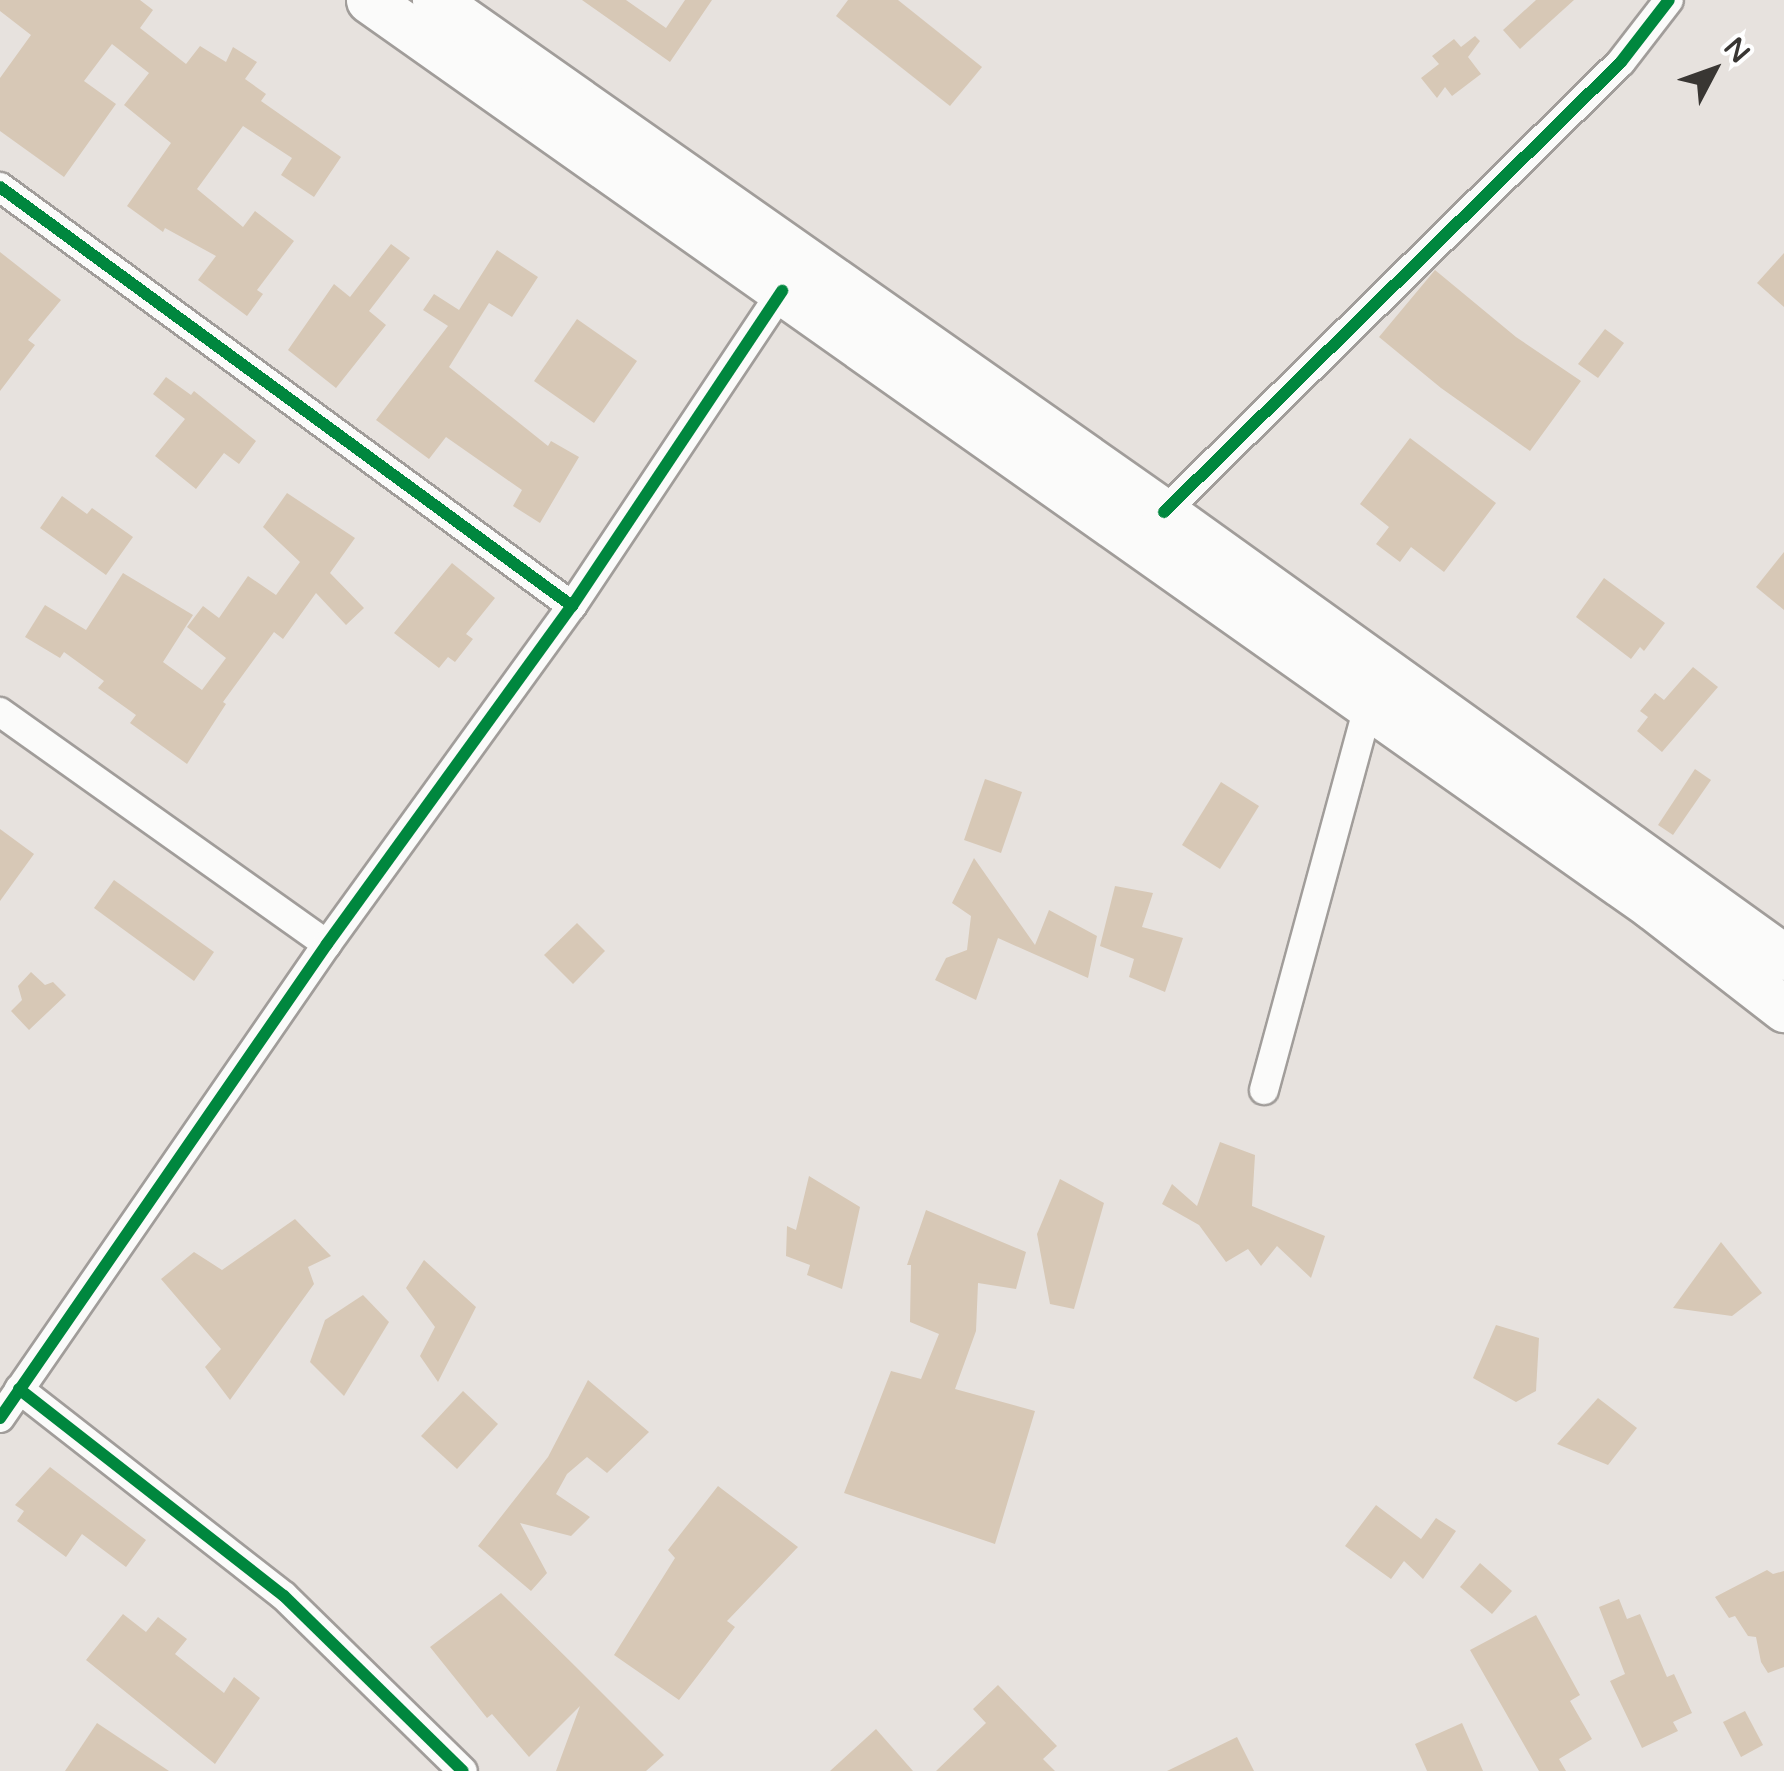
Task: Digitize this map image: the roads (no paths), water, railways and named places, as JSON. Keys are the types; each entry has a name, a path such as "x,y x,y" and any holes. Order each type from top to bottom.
{"main road":[{"path":"369,0 782,292 1784,957"},
{"path":"434,0 1164,512 1376,688 1784,1009"}],"street":[{"path":"1164,512 1621,62 1670,0"},
{"path":"0,188 572,606"},
{"path":"0,1418 327,944 572,606 782,292"},
{"path":"1264,1090 1376,688"},
{"path":"0,712 327,944"},
{"path":"19,1389 284,1596 463,1771"}]}
